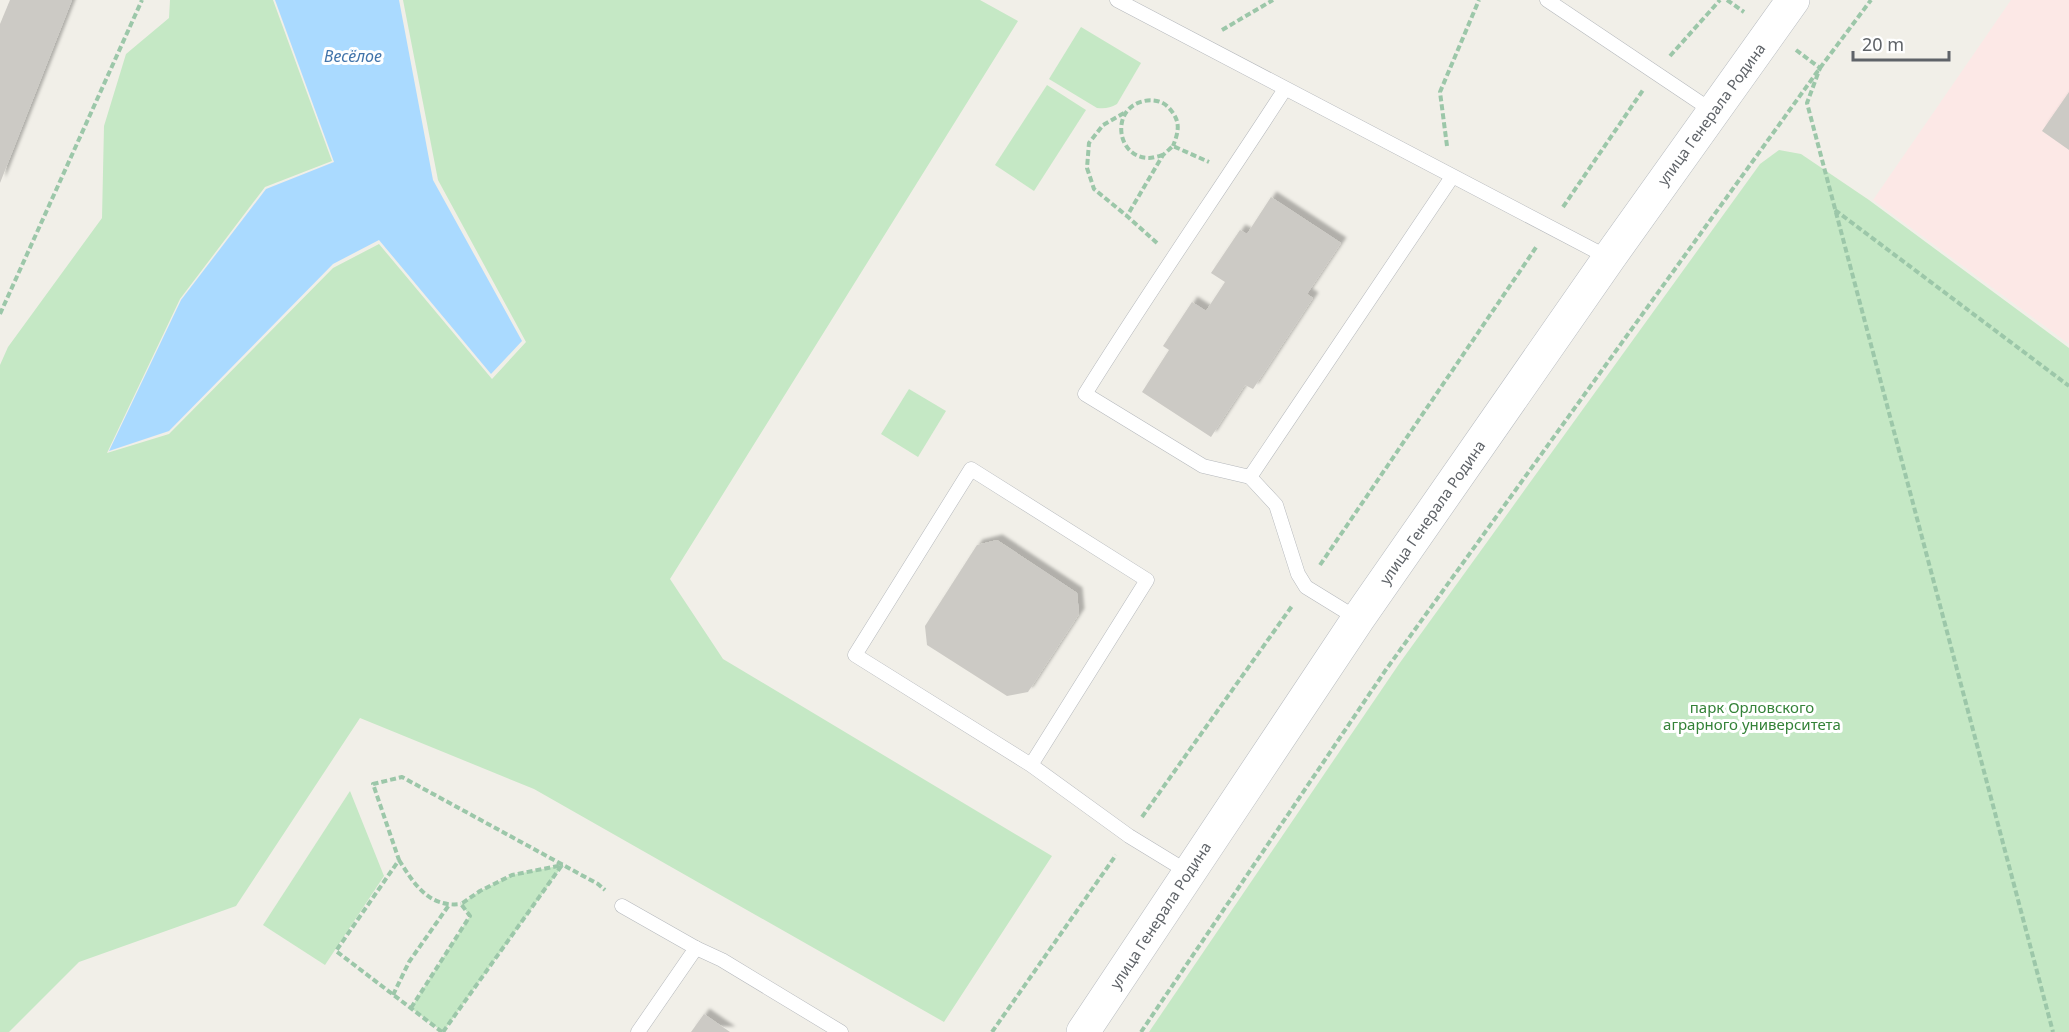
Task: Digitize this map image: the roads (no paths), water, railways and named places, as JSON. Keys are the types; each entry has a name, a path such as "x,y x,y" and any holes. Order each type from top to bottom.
{"main road":[{"name":"улица Генерала Родина","path":"1083,1032 1358,619 1609,258 1793,0"}],"lane":[{"path":"1117,0 1609,258"},
{"path":"1547,0 1714,112"},
{"path":"1285,89 1146,297 1085,394 1203,466 1250,477 1276,505 1298,574 1306,587 1358,619"},
{"path":"1250,477 1452,177"},
{"path":"1031,765 1147,580 971,469 855,655 1031,765 1129,836 1188,873"},
{"path":"622,906 722,960 842,1032"},
{"path":"638,1032 696,948"}],"water":[{"name":"Весёлое","path":"275,0 399,0 433,180 522,341 491,374 379,240 333,264 169,431 109,451 181,300 266,189 334,162"}],"park label":[{"name":"парк Орловского аграрного университета","path":"1752,716"}]}
